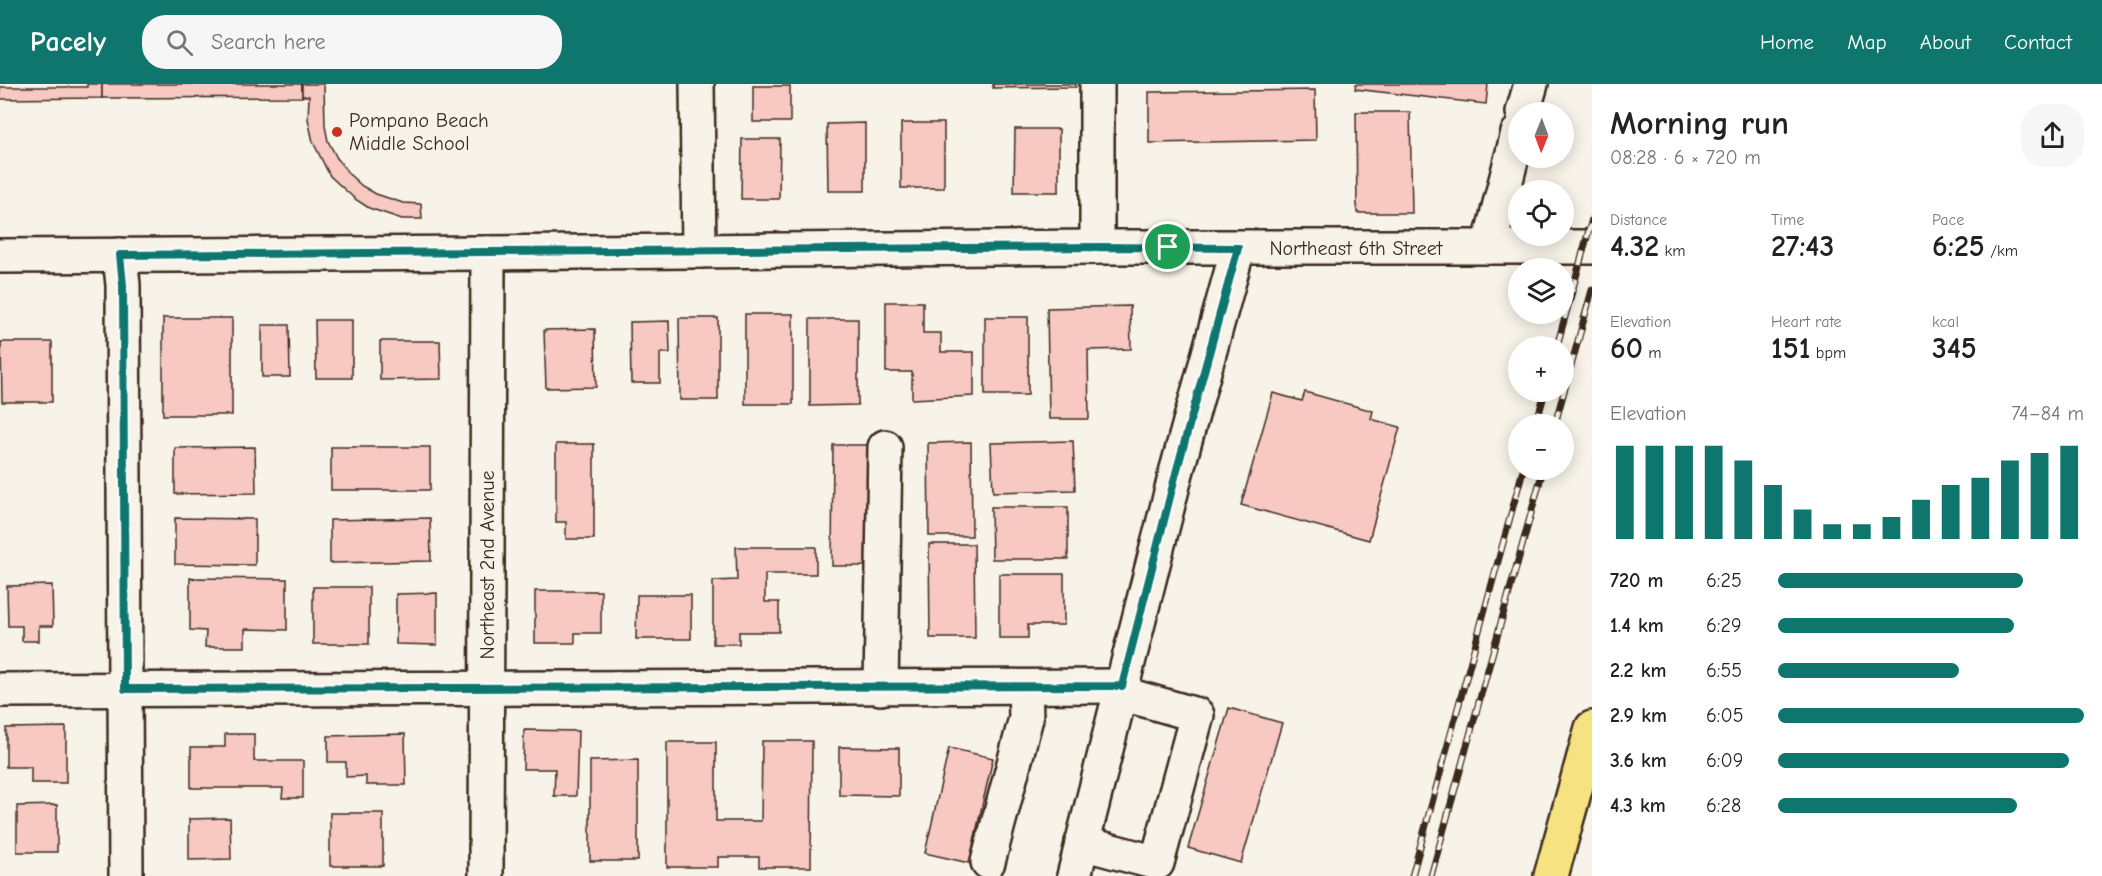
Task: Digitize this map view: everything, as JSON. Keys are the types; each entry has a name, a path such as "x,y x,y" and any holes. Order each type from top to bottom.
{"main road":[{"path":"1551,876 1592,728"}],"street":[{"path":"697,84 699,251"},
{"path":"1097,84 1097,247"},
{"path":"1526,102 1531,84"},
{"path":"1489,247 1509,168"},
{"name":"Northeast 6th Street","path":"0,256 488,254 1097,247 1592,247"},
{"path":"1074,876 1176,473 1238,248"},
{"name":"Northeast 2nd Avenue","path":"486,876 488,254"},
{"path":"120,255 123,285 126,876"},
{"path":"881,688 885,447"},
{"path":"988,862 1026,718 1025,687"},
{"path":"0,690 1025,687 1121,690 1197,715 1157,863 1082,843"}],"building":[{"path":"87,84 102,84 102,98 0,99 0,87 87,87"},
{"path":"102,84 302,84 302,97 102,98"},
{"path":"302,84 324,84 325,126 328,141 350,175 362,186 376,194 403,203 421,204 422,219 402,219 369,208 355,199 330,176 313,142 308,119 309,96 302,96"},
{"path":"993,84 1076,84 1076,87 993,88"},
{"path":"1356,84 1488,84 1486,104 1355,89"},
{"path":"753,86 790,86 790,122 753,122"},
{"path":"1315,90 1316,140 1149,143 1149,92"},
{"path":"1356,112 1410,112 1412,213 1357,213"},
{"path":"865,123 865,191 828,191 827,124"},
{"path":"901,123 944,123 944,188 901,188"},
{"path":"1015,129 1059,129 1059,192 1014,192"},
{"path":"742,139 780,139 779,199 741,199"},
{"path":"886,302 923,302 923,333 941,333 941,352 974,352 974,396 912,399 912,372 886,372"},
{"path":"1130,306 1131,349 1088,350 1089,419 1049,419 1047,308"},
{"path":"745,314 793,314 793,404 745,404"},
{"path":"985,317 1028,317 1028,395 985,395"},
{"path":"163,318 232,318 232,415 163,415"},
{"path":"679,318 718,318 718,400 680,400"},
{"path":"810,319 858,319 858,405 810,406"},
{"path":"315,320 352,320 352,378 316,378"},
{"path":"669,321 670,353 660,353 660,383 631,383 630,322"},
{"path":"262,325 289,325 290,377 262,377"},
{"path":"595,329 596,387 546,388 544,330"},
{"path":"380,341 440,341 441,379 380,380"},
{"path":"1,342 52,342 52,402 2,402"},
{"path":"1305,392 1373,411 1371,419 1400,427 1369,540 1241,505 1273,393 1302,401"},
{"path":"1073,441 1075,490 993,492 991,443"},
{"path":"971,442 972,536 929,536 928,443"},
{"path":"556,444 594,444 594,539 566,539 566,522 556,522"},
{"path":"833,445 874,445 873,566 832,566"},
{"path":"255,447 256,493 175,494 175,448"},
{"path":"331,447 430,447 430,490 331,490"},
{"path":"991,507 1068,507 1068,559 992,559"},
{"path":"175,518 255,519 255,565 175,564"},
{"path":"430,518 431,561 330,563 330,520"},
{"path":"929,544 974,544 975,638 930,638"},
{"path":"736,547 816,547 816,574 765,574 765,602 779,602 779,632 739,632 739,644 713,644 713,581 737,580"},
{"path":"999,574 1064,574 1064,625 1028,625 1028,638 999,638"},
{"path":"190,578 287,579 287,630 245,629 245,647 205,647 206,631 190,630"},
{"path":"52,585 53,626 39,626 39,641 22,641 22,626 8,626 7,586"},
{"path":"313,587 369,587 369,644 313,644"},
{"path":"535,591 601,591 601,633 575,633 575,643 535,643"},
{"path":"437,593 437,645 396,644 396,594"},
{"path":"637,595 691,595 691,639 636,639"},
{"path":"1229,708 1282,723 1241,863 1188,848"},
{"path":"66,727 66,783 31,783 31,767 6,767 6,728"},
{"path":"524,730 578,731 576,796 554,796 555,769 523,769"},
{"path":"225,734 254,734 254,761 303,761 303,798 282,798 283,788 191,788 191,747 225,747"},
{"path":"405,734 406,785 366,785 366,776 346,777 346,762 328,762 328,736"},
{"path":"762,741 812,741 811,867 759,867 759,857 718,857 718,867 667,867 667,742 716,742 716,821 761,821"},
{"path":"839,747 899,748 899,796 839,795"},
{"path":"949,748 993,758 969,863 925,853"},
{"path":"638,760 638,861 590,861 590,761"},
{"path":"57,805 57,852 17,852 17,806"},
{"path":"330,813 383,813 383,866 330,866"},
{"path":"230,818 231,859 189,860 189,819"}],"railway":[{"path":"1560,336 1592,219"},
{"path":"1558,414 1592,290"},
{"path":"1539,414 1542,402"},
{"path":"1412,876 1520,480"},
{"path":"1431,876 1540,480"}],"place":[{"name":"Pompano Beach Middle School","path":"337,132"}],"route":[{"path":"1168,247 1238,248 1176,473 1122,686 486,690 125,689 123,285 120,255 488,254 1168,247"}]}
